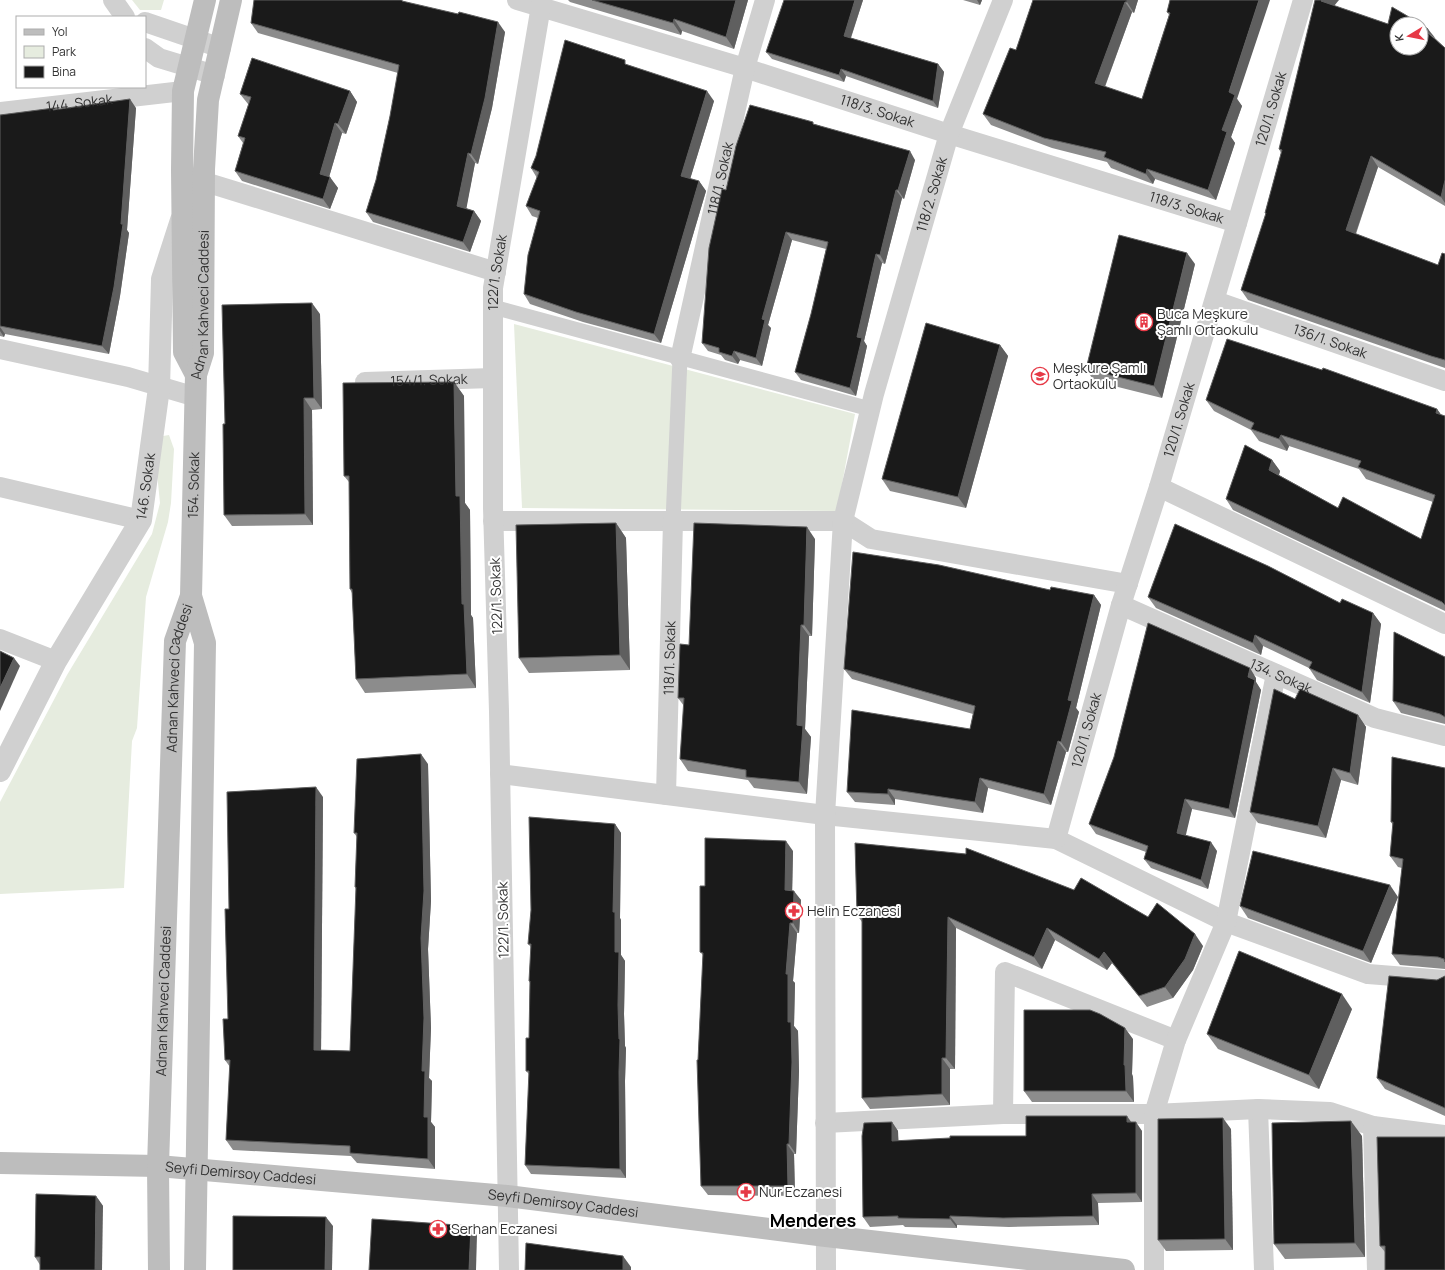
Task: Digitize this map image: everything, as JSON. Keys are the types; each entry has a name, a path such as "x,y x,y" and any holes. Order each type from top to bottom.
{"main road":[{"name":"Adnan Kahveci Caddesi","path":"196,375 184,352 182,217 183,92 205,0"},
{"name":"Adnan Kahveci Caddesi","path":"196,375 203,353 204,182 208,100 215,75 231,0"},
{"name":"154. Sokak","path":"191,596 196,375"},
{"name":"Adnan Kahveci Caddesi","path":"159,1270 158,1166 175,641 191,596"},
{"name":"Adnan Kahveci Caddesi","path":"191,596 205,643 195,1169 195,1270"},
{"name":"Seyfi Demirsoy Caddesi","path":"0,1163 158,1166 507,1196 826,1236 1124,1270"}],"street":[{"name":"118/3. Sokak","path":"517,0 541,4 950,134 1237,223"},
{"name":"118/1. Sokak","path":"680,359 745,68 765,0"},
{"name":"118/2. Sokak","path":"826,1270 826,815 843,521 872,402 950,134 1003,0"},
{"name":"120/1. Sokak","path":"1056,839 1121,605 1159,487 1215,301 1303,0"},
{"name":"122/1. Sokak","path":"509,1270 494,521 493,307 496,272 541,4"},
{"path":"146,22 221,48"},
{"path":"146,49 159,58 215,75"},
{"name":"144. Sokak","path":"0,112 183,92"},
{"path":"204,182 496,272"},
{"name":"146. Sokak","path":"0,771 56,661 141,520 159,388 162,279 182,217"},
{"name":"136/1. Sokak","path":"1215,301 1445,381"},
{"path":"493,307 680,359 872,402"},
{"path":"0,349 128,377 159,388 196,397"},
{"path":"672,521 680,359"},
{"name":"154/1. Sokak","path":"365,382 493,378"},
{"path":"0,487 141,520"},
{"path":"1159,487 1445,624"},
{"path":"494,521 843,521 871,539 1128,584"},
{"name":"118/1. Sokak","path":"666,794 672,521"},
{"name":"134. Sokak","path":"1121,605 1375,718 1445,736"},
{"path":"0,639 56,661"},
{"path":"1154,1270 1154,1114 1176,1040 1226,922 1276,674"},
{"path":"500,774 826,815 1056,839 1226,922 1368,974 1445,980"},
{"path":"1003,1114 1004,972 1176,1040"},
{"path":"825,1123 1003,1114 1154,1114 1258,1109 1330,1112 1373,1126 1445,1135"},
{"path":"1258,1109 1264,1270"},
{"path":"1373,1126 1377,1270"}],"green space":[{"path":"132,0 164,0 161,10 140,10"},
{"path":"514,324 855,414 837,511 522,508"},
{"path":"169,435 174,449 171,503 168,522 146,597 137,728 132,741 124,888 0,894 0,802 67,675 152,534 160,503 155,453 163,436"}],"building":[{"path":"254,0 402,0 498,22 485,98 471,154 468,153 457,206 474,211 463,242 366,212 376,180 399,65 251,23"},
{"path":"592,0 736,0 726,37 674,19 673,23"},
{"path":"784,0 855,0 844,36 938,64 933,101 841,69 839,75 766,52"},
{"path":"1033,0 1127,0 1095,83 1142,99 1170,13 1167,12 1170,0 1259,0 1229,92 1235,95 1222,130 1227,132 1208,190 1147,169 1146,174 1104,157 1106,152 1044,138 983,114 1010,48 1016,50"},
{"path":"1315,0 1322,0 1321,1 1388,24 1389,20 1389,56 1429,56 1429,34 1445,48 1445,180 1441,197 1371,156 1346,230 1438,265 1442,253 1445,254 1445,360 1241,290 1266,213 1282,150 1279,149"},
{"path":"1392,7 1407,16 1390,16"},
{"path":"565,40 625,60 625,64 707,91 681,176 699,181 654,334 576,312 524,294 528,255 540,211 526,206 539,172 531,168 536,156"},
{"path":"252,58 350,91 338,124 335,123 320,174 330,177 323,199 235,171 245,138 238,136 251,97 240,94"},
{"path":"130,99 121,224 123,224 114,287 102,346 0,326 0,115 54,108 53,110"},
{"path":"750,105 910,151 898,190 896,190 880,255 876,254 857,337 862,338 850,388 795,372 811,314 828,242 786,232 762,319 765,320 756,358 734,351 732,356 719,352 719,348 702,343 709,248 722,189 726,190 736,146"},
{"name":"Buca Meşkure Şamlı Ortaokulu","path":"1119,235 1187,253 1154,386 1086,369"},
{"path":"312,303 314,398 304,398 305,514 224,515 223,424 225,424 222,305"},
{"path":"926,323 1000,345 958,497 882,479"},
{"path":"1227,339 1322,370 1323,368 1437,409 1436,413 1445,416 1445,605 1442,602 1226,499 1245,445 1272,460 1269,470 1338,508 1343,497 1421,539 1435,495 1358,467 1361,461 1281,435 1279,439 1251,429 1254,423 1206,400"},
{"path":"454,382 456,496 460,496 462,604 464,604 467,674 356,679 352,589 350,589 349,476 344,476 343,383"},
{"path":"616,523 620,655 519,658 516,525"},
{"path":"694,523 807,527 804,625 801,625 797,725 803,726 799,782 746,777 746,770 680,759 684,698 678,698 680,644 689,645"},
{"path":"1175,524 1268,566 1340,603 1342,599 1373,613 1362,692 1309,668 1312,662 1255,635 1253,643 1148,597"},
{"path":"853,552 939,565 1050,590 1051,587 1094,595 1068,700 1072,701 1061,742 1058,741 1044,794 980,778 975,802 888,789 888,794 847,792 852,710 970,729 975,706 844,669"},
{"path":"1148,623 1250,668 1248,677 1255,680 1229,809 1185,799 1177,833 1211,842 1201,880 1144,859 1148,846 1089,824 1114,757"},
{"path":"1394,632 1445,657 1445,717 1440,714 1393,701"},
{"path":"0,651 14,658 0,688"},
{"path":"1274,689 1295,699 1300,689 1358,715 1350,773 1333,768 1318,826 1250,812"},
{"path":"421,754 424,891 421,938 424,1018 422,1071 425,1071 424,1117 428,1117 428,1159 350,1153 350,1146 226,1140 230,1060 225,1060 223,1019 228,1019 225,909 229,909 227,792 316,787 314,1050 350,1051 356,887 357,833 354,833 357,759"},
{"path":"1392,757 1445,768 1445,962 1444,959 1438,957 1392,954 1403,859 1390,856 1393,822 1391,822"},
{"path":"529,817 615,824 613,912 615,912 615,952 619,952 618,1005 620,1039 620,1169 525,1165 529,1071 526,1071 526,1038 529,1038 529,981 531,944 528,944 531,910"},
{"path":"705,838 786,841 785,890 794,891 793,923 790,923 786,974 788,974 788,1022 791,1022 792,1062 789,1144 787,1144 788,1186 701,1186 697,1060 703,953 700,952 700,886 705,886"},
{"path":"855,843 966,854 966,848 1074,890 1081,878 1148,917 1157,903 1195,934 1185,959 1165,987 1139,996 1104,952 1099,959 1047,928 1034,957 948,917 946,1058 942,1058 942,1094 862,1098 862,915 857,915"},
{"path":"1253,851 1390,885 1363,951 1240,906"},
{"path":"1239,951 1342,994 1309,1075 1207,1034"},
{"path":"1389,976 1437,980 1445,976 1445,1108 1377,1078"},
{"path":"1024,1010 1090,1010 1125,1028 1124,1065 1126,1091 1024,1091"},
{"path":"1026,1116 1127,1116 1127,1122 1136,1122 1136,1193 1092,1194 1093,1216 1003,1218 950,1216 950,1219 898,1218 898,1216 863,1217 862,1136 864,1123 892,1122 892,1141 950,1138 950,1136 1026,1136"},
{"path":"1223,1118 1225,1239 1158,1240 1158,1119"},
{"path":"1351,1121 1355,1243 1274,1244 1272,1123"},
{"path":"1377,1137 1445,1137 1445,1270 1385,1270 1385,1246 1380,1246"},
{"path":"36,1194 96,1196 95,1270 40,1270 40,1257 35,1257"},
{"path":"233,1216 326,1217 325,1270 233,1270"},
{"path":"372,1219 471,1226 469,1270 369,1270"},
{"path":"526,1243 623,1256 623,1270 525,1270"}],"place":[{"name":"Buca Meşkure Şamlı Ortaokulu","path":"1144,322"},
{"name":"Meşkure Şamlı Ortaokulu","path":"1040,376"},
{"name":"Helin Eczanesi","path":"794,911"},
{"name":"Nur Eczanesi","path":"746,1192"},
{"name":"Serhan Eczanesi","path":"438,1229"}],"district":[{"name":"Menderes","path":"813,1221"}]}
